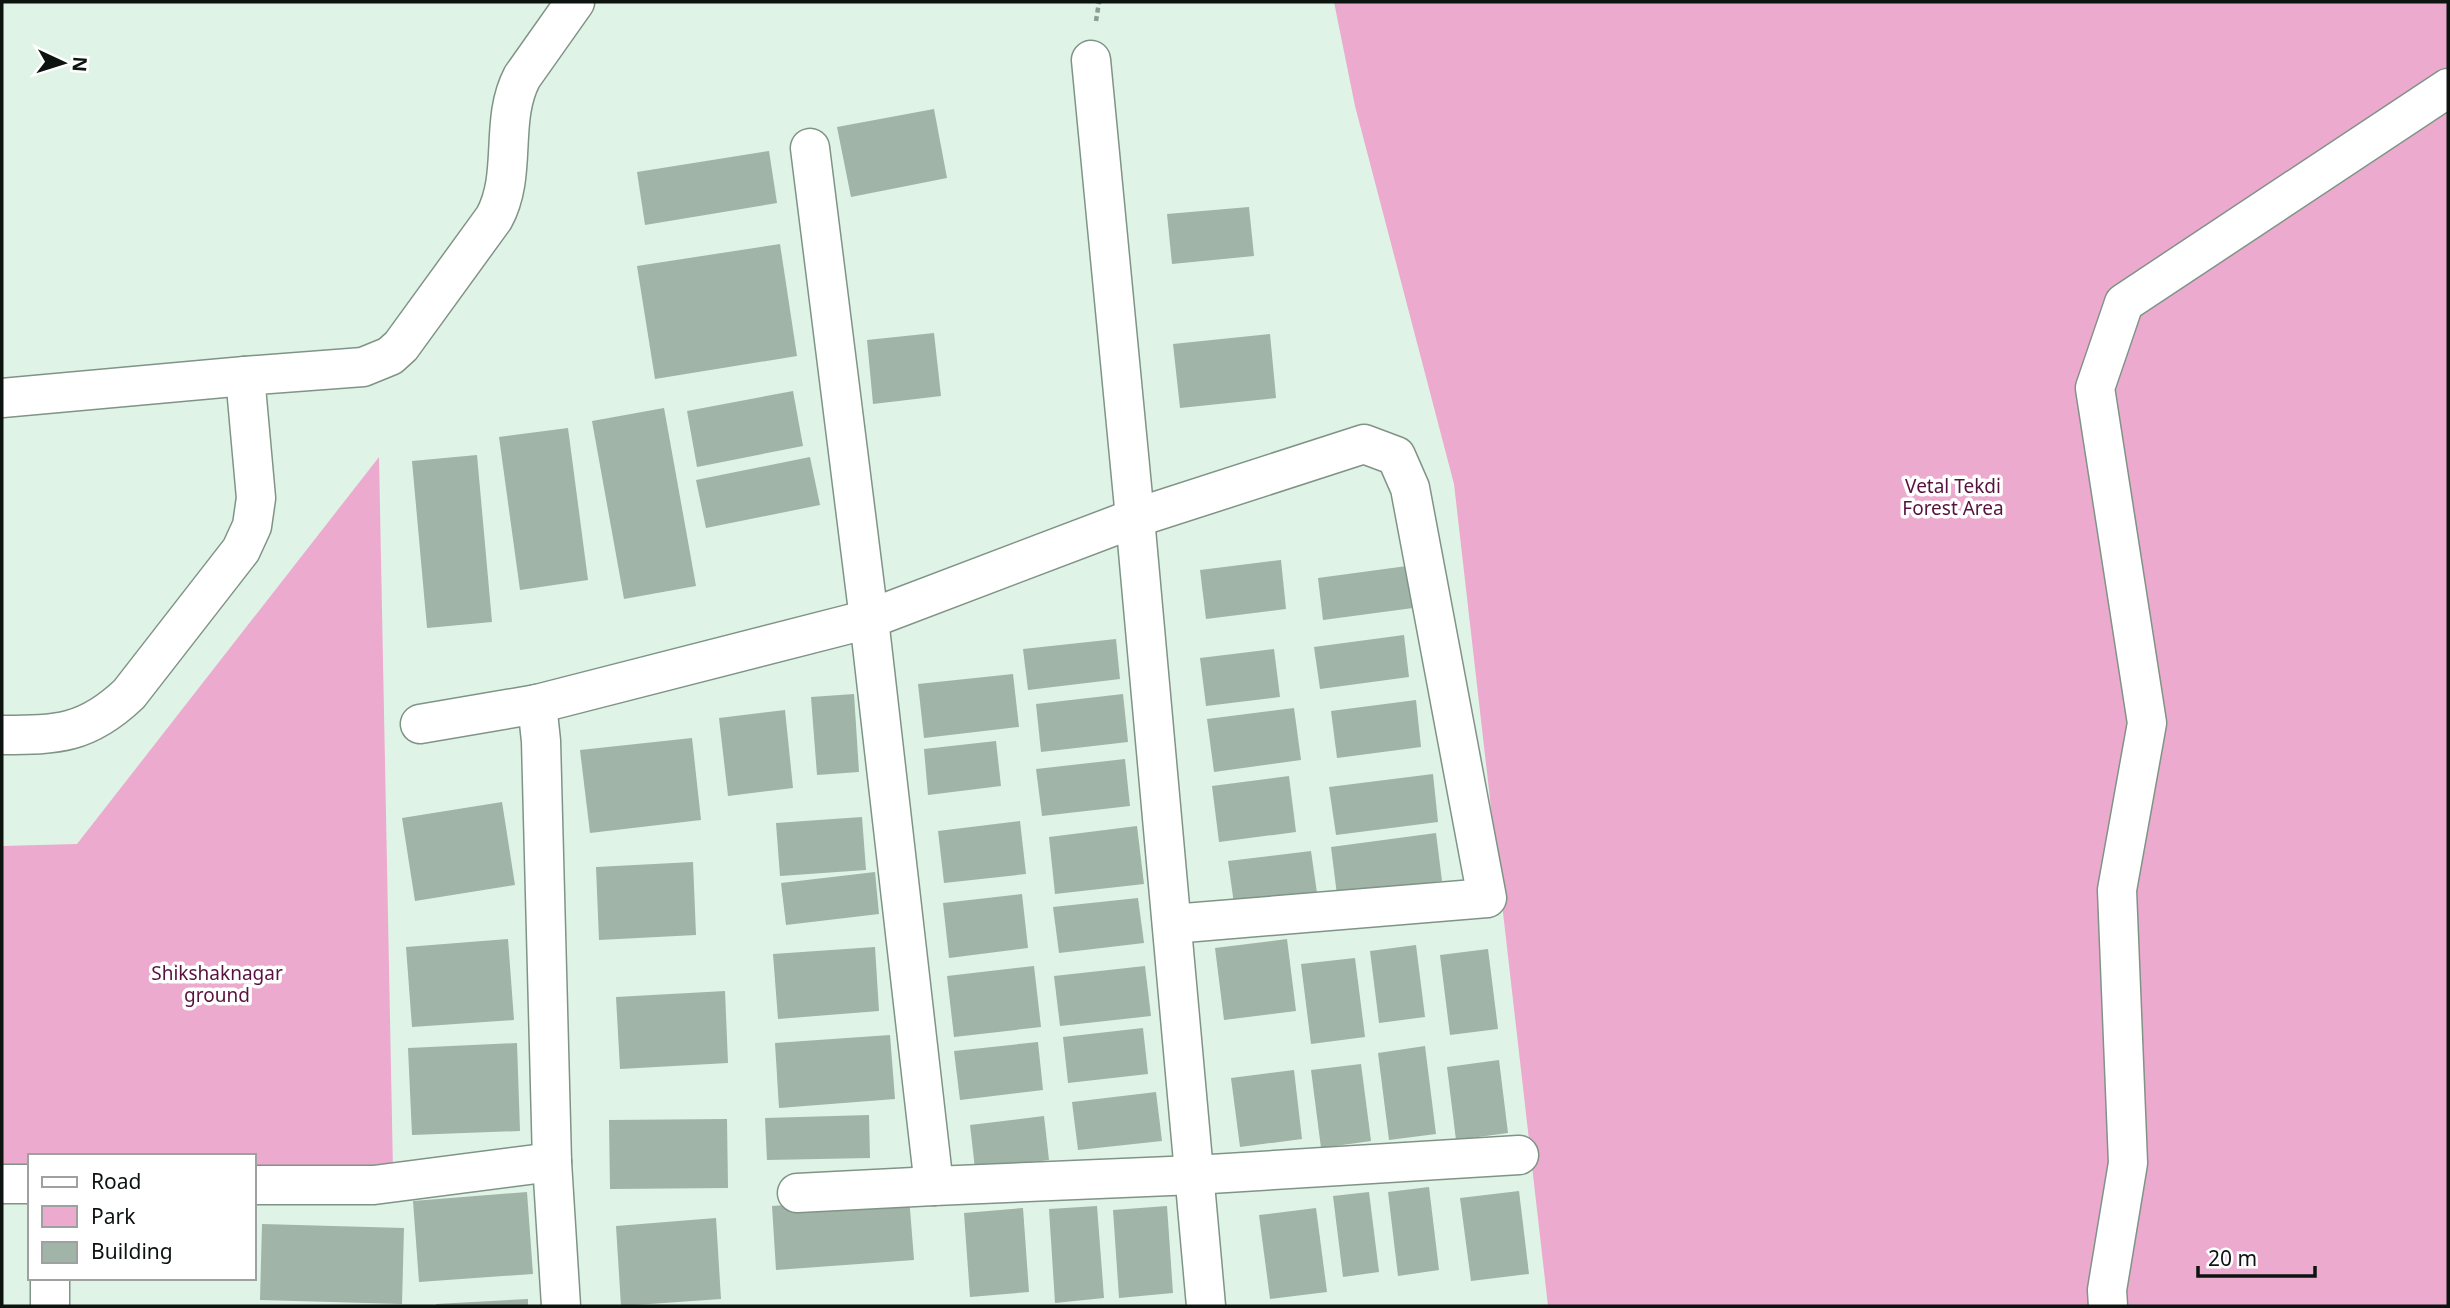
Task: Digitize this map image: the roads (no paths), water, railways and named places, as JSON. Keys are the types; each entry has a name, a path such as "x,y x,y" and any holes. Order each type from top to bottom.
{"street":[{"path":"2,398 363,367 390,356 401,346 494,218 503,201 515,90 575,2"},
{"path":"1091,60 1136,518 1206,1306"},
{"path":"2108,1306 2107,1290 2127,1163 2117,890 2147,723 2095,388 2124,303 2448,88"},
{"path":"810,148 869,619 934,1186"},
{"path":"2,735 63,733 88,724 111,711 129,694 241,551 252,526 256,498 244,376"},
{"path":"420,724 537,704 869,619 1136,518 1364,444 1396,456 1410,488 1487,898 1172,924"},
{"path":"537,704 541,741 552,1162 561,1306"},
{"path":"797,1193 1194,1175 1519,1155"},
{"path":"256,1185 374,1185 552,1162"},
{"path":"2,1184 28,1184"},
{"path":"50,1280 50,1306"}],"park label":[{"name":"Vetal Tekdi Forest Area","path":"1953,497"},
{"name":"Shikshaknagar ground","path":"217,984"}]}
